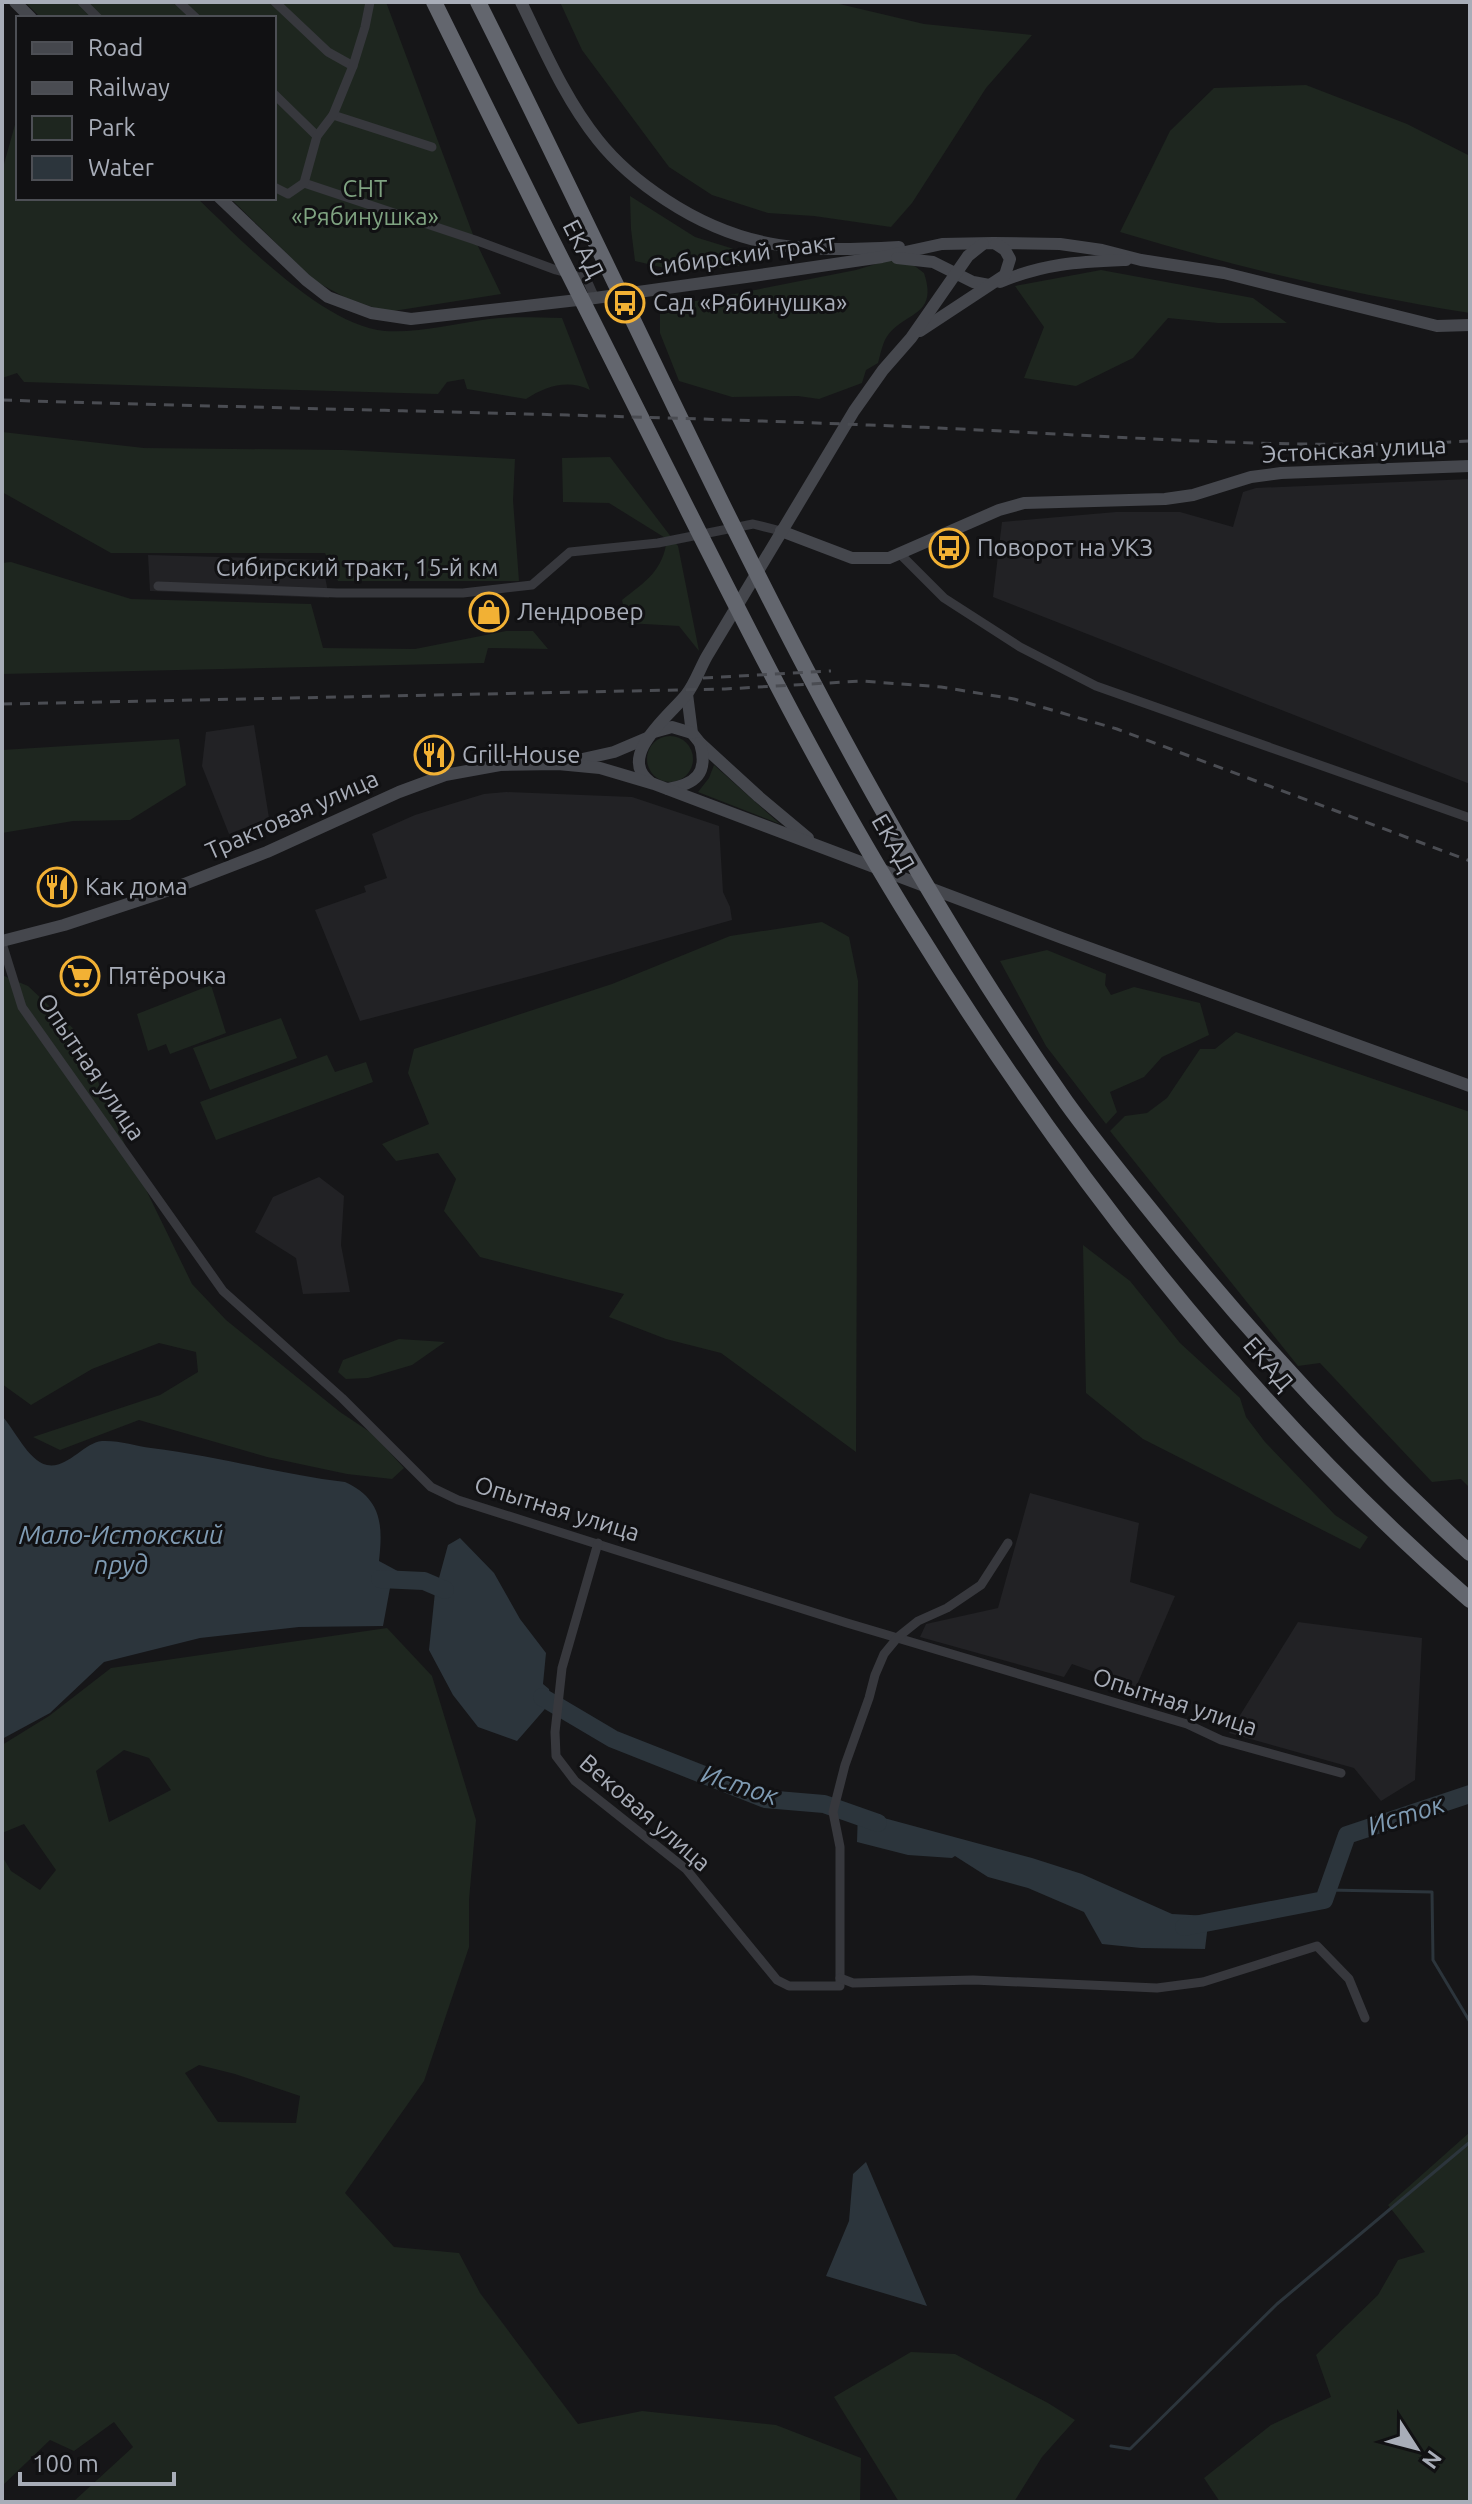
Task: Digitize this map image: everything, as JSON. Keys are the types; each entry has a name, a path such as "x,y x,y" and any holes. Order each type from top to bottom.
{"highway":[{"name":"ЕКАД","path":"434,2 758,651 884,875 946,977 1067,1154 1224,1351 1331,1467 1470,1600"},
{"name":"ЕКАД","path":"478,2 792,644 876,798 965,949 1067,1103 1221,1297 1334,1421 1470,1553"}],"main road":[{"path":"521,2 557,76 596,139 629,173 699,220 756,242 785,247 846,250 942,244"},
{"name":"Сибирский тракт","path":"222,200 328,297 371,313 411,319 595,298 882,257 942,244 990,243 1060,244 1224,273 1437,326 1470,325"},
{"path":"654,784 641,772 639,762 650,736 687,694 854,411 975,249 990,243 1005,250 1010,259 1007,272 994,284 965,300 911,338"},
{"name":"Сибирский тракт","path":"882,257 933,262 973,282 994,284 1056,263 1141,260"},
{"path":"917,260 939,274 942,284 938,299"},
{"path":"966,260 966,271 973,282"},
{"name":"Эстонская улица","path":"781,531 852,558 877,560 901,555 999,510 1024,503 1165,499 1193,495 1251,477 1281,473 1470,466"},
{"path":"668,789 687,785 696,779 701,769 703,754 696,738 687,694"},
{"path":"558,764 614,752 672,727 696,738 813,842"},
{"path":"558,764 600,768 654,784 1062,938 1470,1086"},
{"name":"Трактовая улица","path":"2,942 161,893 267,852 399,792 445,775 500,765 558,764"}],"street":[{"path":"179,2 194,16"},
{"path":"275,2 328,52 353,66"},
{"path":"276,188 288,194 304,183 317,136 333,115 353,66 370,2"},
{"path":"276,96 317,136"},
{"path":"333,115 432,147"},
{"path":"304,183 586,278 595,298"},
{"name":"Сибирский тракт, 15-й км","path":"158,586 337,593 463,593 532,585 570,552 658,543 753,524 781,531"},
{"path":"901,555 944,598 1020,647 1096,686 1470,818"},
{"name":"Опытная улица","path":"2,942 22,1007 223,1291 342,1398 431,1487 458,1500 1187,1724 1221,1740 1341,1773"},
{"name":"Вековая улица","path":"598,1543 562,1668 557,1706 556,1756 565,1771 590,1794 686,1869 777,1980 789,1986 973,1980 1157,1988 1203,1982 1317,1946 1349,1979 1365,2018"},
{"path":"840,1982 840,1847 833,1812 875,1675 884,1654 898,1637 918,1621 947,1608 981,1585 1008,1543"}],"shaded area":[{"path":"1470,479 1470,784 993,597 1002,522 1116,512 1180,512 1233,527 1243,492 1256,488"},
{"path":"148,555 322,560 329,598 150,591"},
{"path":"254,725 269,818 229,834 202,766 206,732"},
{"path":"506,792 632,797 719,826 723,892 732,920 360,1021 315,910 366,892 364,886 387,878 372,834 415,815 484,794"},
{"path":"319,1177 344,1196 341,1245 350,1292 303,1294 296,1258 255,1232 273,1197"},
{"path":"1030,1493 1139,1523 1130,1582 1175,1596 1136,1687 1072,1664 1064,1677 920,1637 926,1624 998,1608"},
{"path":"1298,1622 1422,1638 1415,1780 1381,1801 1354,1768 1229,1733"}],"green space":[{"name":"СНТ «Рябинушка»","path":"25,2 386,2 475,240 501,294 387,312 346,298 315,281 232,200 276,200 276,16 39,16"},
{"path":"560,2 831,2 924,24 1032,35 986,88 912,203 891,227 768,213 712,195 669,167 582,50"},
{"path":"1306,85 1407,124 1470,156 1470,313 1294,278 1120,232 1170,131 1214,88"},
{"path":"16,121 16,200 199,200 310,298 361,326 398,331 498,318 562,318 590,390 574,385 557,386 526,399 467,389 464,379 447,382 438,394 24,382 17,373 2,378 2,171"},
{"path":"630,196 695,237 734,249 749,260 747,265 682,272 635,261"},
{"path":"889,260 912,264 924,273 927,298 917,312 886,338 878,363 866,370 862,383 819,399 798,396 732,397 679,381 660,333 660,313 679,303 856,270"},
{"path":"1101,270 1253,298 1287,323 1218,323 1168,318 1133,358 1076,386 1024,378 1044,327 1015,286"},
{"path":"2,432 144,448 343,450 515,459 513,500 519,581 338,581 325,553 111,553 2,492"},
{"path":"610,457 678,546 699,651 679,626 627,623 622,600 646,581 657,567 667,539 609,503 563,502 562,458"},
{"path":"11,562 131,599 311,604 323,648 415,649 506,631 533,631 548,649 488,648 484,663 2,674 2,563"},
{"path":"670,736 686,743 693,759 686,775 670,782 654,775 647,759 654,743"},
{"path":"179,739 186,785 130,820 73,821 2,833 2,750"},
{"path":"714,765 780,824 698,792"},
{"path":"822,922 849,937 858,981 856,1452 721,1353 666,1339 609,1317 624,1294 480,1257 444,1211 456,1179 438,1153 396,1161 382,1144 429,1124 408,1073 414,1049 612,984 730,936"},
{"path":"1047,950 1106,974 1105,985 1111,995 1134,987 1200,1003 1209,1035 1162,1057 1144,1077 1110,1092 1117,1112 1106,1124 1046,1046 1000,961"},
{"path":"2,975 28,986 77,1032 131,1159 192,1284 226,1320 340,1412 373,1434 404,1468 392,1479 347,1474 267,1457 139,1420 60,1450 33,1437 160,1395 198,1372 196,1352 159,1343 92,1369 31,1405 2,1384"},
{"path":"211,985 226,1033 170,1054 166,1044 148,1051 137,1014"},
{"path":"281,1018 297,1058 210,1090 193,1048"},
{"path":"1236,1032 1470,1112 1470,1488 1461,1479 1432,1482 1320,1363 1298,1366 1110,1131 1125,1116 1147,1113 1167,1098 1200,1049 1215,1049"},
{"path":"327,1055 335,1072 366,1062 373,1082 216,1140 200,1102"},
{"path":"1083,1245 1130,1281 1180,1343 1240,1398 1246,1417 1265,1442 1335,1515 1368,1537 1360,1549 1143,1439 1086,1393"},
{"path":"399,1339 445,1342 412,1365 368,1378 346,1379 338,1372 343,1360"},
{"path":"387,1628 432,1676 476,1820 469,1900 469,1947 424,2081 345,2193 394,2247 459,2253 480,2293 578,2424 642,2411 776,2425 861,2458 860,2502 73,2502 133,2447 114,2422 74,2451 50,2440 2,2486 2,1856 11,1871 40,1890 56,1870 24,1824 2,1833 2,1745 49,1716 111,1668","holes":["124,1750 149,1758 171,1790 109,1822 96,1771","199,2065 300,2096 296,2123 218,2122 185,2073"]},
{"path":"1470,2132 1470,2502 1220,2502 1204,2478 1271,2425 1331,2397 1316,2355 1378,2295 1398,2260 1425,2252 1388,2205"},
{"path":"911,2352 955,2354 1075,2420 1042,2457 1014,2502 899,2502 834,2397"}],"water":[{"name":"Мало-Истокский пруд","path":"2,1416 28,1451 47,1465 62,1463 88,1446 108,1441 345,1482 366,1496 377,1514 381,1536 379,1561 405,1575 401,1586 390,1588 383,1626 299,1627 200,1638 104,1662 50,1713 2,1739"},
{"path":"460,1538 494,1573 520,1619 546,1653 543,1684 549,1689 551,1702 517,1741 478,1727 453,1695 429,1650 435,1592 424,1585 426,1577 439,1578 448,1545"},
{"path":"858,1811 1082,1874 1172,1914 1209,1916 1205,1949 1102,1944 1084,1912 1028,1888 988,1877 955,1856 908,1855 857,1842"},
{"path":"866,2162 927,2306 826,2276 849,2221 853,2174"}],"waterway":[{"name":"Исток","path":"380,1579 424,1581 445,1590"},
{"name":"Исток","path":"542,1697 613,1739 765,1799 824,1804 878,1823"},
{"name":"Исток","path":"1184,1927 1324,1900 1347,1835 1470,1794"},
{"path":"1327,1890 1432,1892 1433,1960 1470,2022"},
{"path":"1111,2446 1130,2449 1277,2304 1470,2142"}],"railway":[{"path":"2,400 705,419 1271,443 1470,441"},
{"path":"703,678 831,671"},
{"path":"2,704 725,689 862,681 941,687 1014,699 1117,729 1470,861"}],"place":[{"name":"Сад «Рябинушка»","path":"625,303"},
{"name":"Поворот на УКЗ","path":"949,548"},
{"name":"Лендровер","path":"489,612"},
{"name":"Grill-House","path":"434,755"},
{"name":"Как дома","path":"57,887"},
{"name":"Пятёрочка","path":"80,976"}]}
